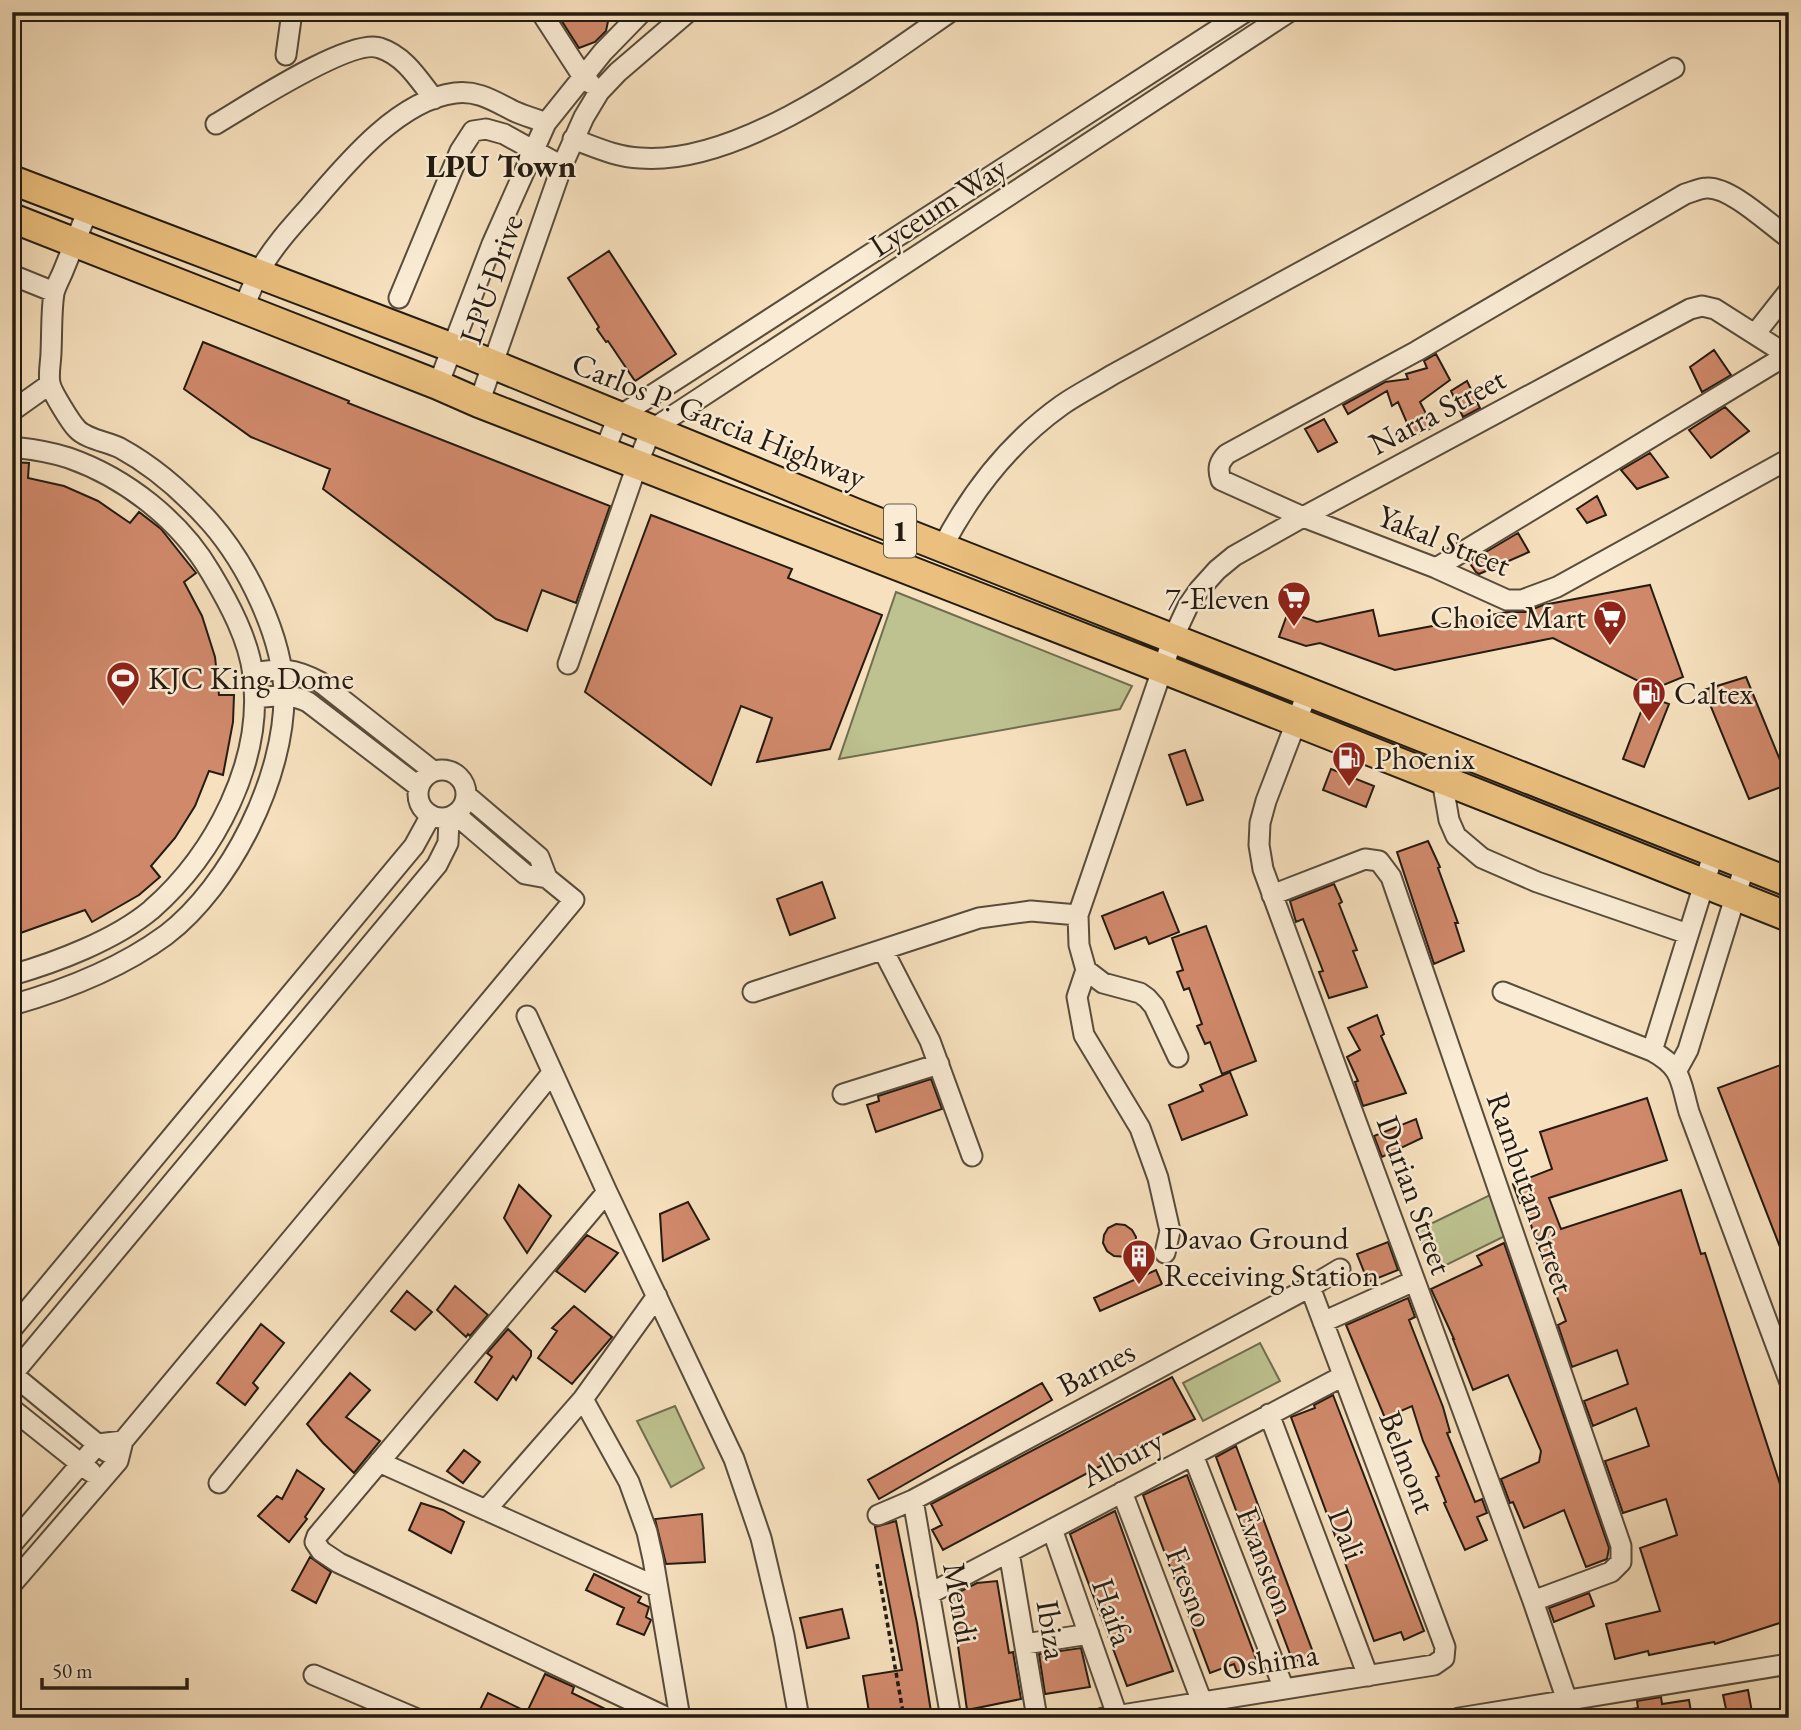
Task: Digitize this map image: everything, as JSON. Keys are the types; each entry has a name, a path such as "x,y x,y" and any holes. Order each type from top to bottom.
{"highway":[{"name":"Carlos P. Garcia Highway","path":"12,180 453,348 942,548 1789,882"},
{"name":"1","path":"12,218 1789,917"},
{"path":"843,545 855,513"}],"street":[{"path":"286,55 292,12"},
{"path":"541,12 583,77 599,92"},
{"name":"LPU Drive","path":"438,385 492,244 546,123 603,52 642,12"},
{"name":"LPU Drive","path":"479,403 573,139 599,92 618,72 688,12"},
{"path":"573,139 618,155 641,159 671,158 726,144 793,114 950,12"},
{"name":"Lyceum Way","path":"618,417 1245,12"},
{"name":"Lyceum Way","path":"651,430 1289,12"},
{"path":"216,124 305,72 350,50 379,47 407,64 434,99"},
{"path":"942,548 961,513 991,470 1028,432 1062,405 1112,375 1674,68"},
{"path":"243,309 259,273 290,228 349,160 384,128 403,115 434,99 456,93 473,93 492,98 516,112 546,123"},
{"path":"399,298 460,151 473,131 486,129 504,134 562,166"},
{"name":"Yakal Street","path":"1789,238 1717,189 1706,187 1685,194 1418,351 1227,454 1220,461 1221,480 1303,517 1436,568 1507,600 1522,600 1557,587 1789,459"},
{"path":"12,1005 40,997 110,968 168,933 214,883 250,829 266,790 281,728 284,695 274,640 252,587 228,545 209,521 159,475 120,448 77,430 50,384 54,292 88,210"},
{"path":"12,275 54,292"},
{"path":"1755,334 1789,291"},
{"name":"Narra Street","path":"1078,915 1173,638 1188,606 1217,570 1234,556 1690,309 1702,306 1715,309 1788,355"},
{"path":"723,351 739,372"},
{"path":"1436,568 1788,355"},
{"path":"12,411 50,384"},
{"path":"604,452 618,417"},
{"path":"68,458 77,430"},
{"path":"568,664 651,430"},
{"path":"12,447 68,458 106,474 142,498 187,539 204,560 226,598 246,647 253,673 255,698 247,752 223,817 191,866 150,910 125,927 22,972 40,997"},
{"path":"253,673 281,668 307,674 433,771"},
{"name":"Durian Street","path":"1308,691 1266,801 1259,845 1263,869 1570,1709"},
{"path":"255,698 297,696 320,709 419,788"},
{"path":"1452,748 1442,780 1449,820 1456,836 1482,858 1537,882 1688,934"},
{"path":"12,1329 414,846 445,816 461,810 466,795 460,777 443,769 426,775 419,788 420,804 445,816 525,874 547,878 574,900 123,1441 118,1461 15,1577"},
{"path":"466,795 539,857 547,878"},
{"path":"118,1461 12,1375 437,865 448,843 445,816"},
{"path":"223,817 250,829"},
{"path":"1652,1051 1714,852"},
{"name":"Rambutan Street","path":"1272,895 1365,859 1379,861 1391,877 1621,1546 1621,1562 1611,1572 1532,1601"},
{"path":"1677,1070 1688,1050 1745,865"},
{"path":"753,992 979,918 1031,911 1078,915 1079,945 1086,970 1077,997 1084,1035 1140,1128 1158,1178 1170,1231 1165,1253"},
{"path":"347,926 370,945"},
{"path":"883,950 930,1041 972,1156"},
{"path":"1086,970 1103,983 1140,993 1147,998 1154,1006 1178,1057"},
{"path":"1503,992 1652,1051 1669,1060 1677,1070 1689,1112 1789,1380"},
{"path":"527,1016 734,1459 761,1538 784,1635 799,1718"},
{"path":"264,1027 286,1046"},
{"path":"843,1094 939,1064"},
{"path":"219,1483 552,1073"},
{"path":"176,1133 198,1152"},
{"path":"607,1192 317,1536 315,1542 339,1563 668,1718"},
{"path":"89,1236 112,1255"},
{"name":"Barnes","path":"878,1515 913,1500 1340,1269"},
{"path":"1323,1322 1414,1281"},
{"name":"Belmont","path":"1310,1287 1445,1647 1444,1658"},
{"path":"486,1510 583,1399 657,1296"},
{"name":"Albury","path":"929,1594 1343,1376"},
{"path":"583,1399 629,1482 646,1532 680,1718"},
{"path":"12,1409 101,1481"},
{"name":"Dali","path":"1269,1414 1368,1676"},
{"path":"12,1544 98,1444 123,1441"},
{"name":"Evanston","path":"1193,1455 1284,1689"},
{"path":"379,1462 657,1587"},
{"name":"Fresno","path":"1122,1492 1202,1702"},
{"name":"Mendi","path":"913,1500 951,1718"},
{"name":"Haifa","path":"1052,1529 1089,1634 1110,1717"},
{"name":"Ibiza","path":"1009,1552 1037,1718"},
{"path":"1025,1644 1089,1634"},
{"name":"Oshima","path":"1110,1717 1434,1665 1444,1658"},
{"path":"1459,1718 1570,1709 1789,1664"},
{"path":"314,1675 415,1718"}],"path":[{"path":"877,1564 904,1718"}],"green space":[{"path":"896,592 1132,686 1120,709 839,759"},
{"path":"1490,1195 1509,1234 1436,1270 1416,1231"},
{"path":"1260,1343 1280,1381 1203,1421 1183,1383"},
{"path":"675,1406 704,1468 671,1487 637,1421"}],"building":[{"path":"556,12 610,12 606,31 595,42 579,48"},
{"path":"609,251 676,354 635,381 597,329 599,327 568,278"},
{"path":"203,342 349,401 348,403 610,506 576,603 542,590 527,631 496,619 323,489 330,469 251,437 184,389"},
{"path":"1714,350 1731,375 1702,392 1690,367"},
{"path":"1436,354 1450,380 1420,402 1433,427 1413,437 1398,402 1392,406 1387,391 1348,414 1343,405 1385,382 1408,379 1406,374 1427,368 1424,361"},
{"path":"1467,381 1480,408 1463,417 1451,391"},
{"path":"1725,407 1749,431 1711,458 1689,430"},
{"path":"1324,419 1337,442 1318,452 1305,429"},
{"path":"1650,453 1668,477 1637,489 1621,470"},
{"name":"KJC King Dome","path":"12,462 29,463 28,478 64,486 98,501 130,523 139,512 161,529 196,573 184,582 202,616 215,657 219,695 234,695 233,722 223,775 209,771 195,806 175,838 151,866 160,877 139,895 92,922 85,910 12,936"},
{"path":"1597,496 1606,515 1587,523 1577,509"},
{"path":"651,515 792,569 788,578 882,615 830,749 757,762 772,718 741,706 711,785 585,692"},
{"path":"1518,533 1529,552 1479,574 1476,572 1469,562"},
{"path":"1650,585 1683,677 1654,689 1553,638 1395,670 1320,643 1306,646 1279,637 1288,612 1317,622 1373,610 1379,636 1507,612 1526,612 1543,605"},
{"path":"1746,677 1789,782 1749,799 1704,690"},
{"name":"Caltex","path":"1647,696 1669,704 1644,767 1623,759"},
{"path":"1185,750 1203,800 1187,805 1169,755"},
{"name":"Phoenix","path":"1331,769 1374,786 1366,807 1323,790"},
{"path":"1428,841 1440,867 1438,868 1458,923 1455,923 1464,951 1434,964 1397,852"},
{"path":"822,882 835,918 790,935 777,899"},
{"path":"1334,884 1357,950 1353,951 1367,987 1329,998 1319,972 1323,971 1303,919 1296,922 1290,901"},
{"path":"1163,892 1179,932 1149,944 1146,937 1115,949 1102,916"},
{"path":"1206,926 1256,1061 1222,1074 1210,1042 1205,1044 1197,1026 1202,1024 1189,988 1184,990 1177,972 1183,970 1172,938"},
{"path":"1377,1015 1384,1034 1381,1036 1406,1093 1363,1106 1355,1082 1358,1081 1347,1057 1360,1050 1348,1028"},
{"path":"1789,1062 1789,1264 1787,1265 1718,1088"},
{"path":"1230,1072 1247,1115 1182,1140 1169,1105 1203,1091 1200,1085"},
{"path":"931,1079 942,1109 876,1132 867,1105 879,1101 878,1096"},
{"path":"1647,1098 1667,1160 1549,1198 1561,1229 1681,1190 1701,1254 1705,1253 1789,1512 1789,1620 1715,1644 1714,1642 1649,1655 1648,1651 1615,1659 1606,1624 1660,1611 1640,1548 1677,1535 1666,1499 1623,1513 1605,1461 1649,1446 1636,1408 1593,1426 1584,1401 1628,1384 1617,1350 1572,1367 1558,1325 1566,1321 1524,1201 1520,1203 1513,1184 1552,1169 1540,1132"},
{"path":"1416,1119 1422,1138 1382,1157 1374,1136"},
{"path":"519,1185 551,1216 527,1253 504,1218"},
{"path":"688,1202 709,1239 663,1261 660,1214"},
{"path":"1116,1224 1125,1225 1136,1237 1135,1246 1128,1257 1114,1256 1107,1251 1103,1243 1108,1228"},
{"path":"587,1235 618,1253 585,1292 556,1271"},
{"path":"1388,1242 1398,1270 1368,1282 1357,1254"},
{"path":"1504,1243 1609,1548 1607,1559 1586,1567 1564,1510 1524,1528 1513,1502 1510,1503 1501,1479 1539,1462 1541,1451 1508,1375 1473,1390 1431,1289 1482,1265 1477,1256"},
{"name":"Davao Ground Receiving Station","path":"1156,1270 1162,1284 1100,1311 1094,1298"},
{"path":"455,1286 488,1315 470,1336 468,1334 466,1337 437,1310"},
{"path":"407,1291 432,1312 415,1330 391,1311"},
{"path":"1408,1298 1415,1317 1409,1320 1443,1407 1450,1432 1447,1433 1475,1502 1482,1499 1487,1513 1477,1517 1487,1540 1465,1550 1444,1503 1446,1502 1436,1477 1439,1476 1423,1441 1412,1406 1385,1418 1346,1325"},
{"path":"574,1306 612,1337 572,1384 538,1358 557,1331 552,1328"},
{"path":"261,1324 284,1343 253,1383 258,1388 245,1405 217,1383"},
{"path":"508,1329 531,1351 531,1356 516,1380 513,1376 497,1400 475,1382 492,1357 487,1353"},
{"path":"350,1373 370,1390 346,1417 380,1441 354,1473 307,1424"},
{"path":"1172,1377 1195,1419 1125,1453 943,1550 932,1530 942,1525 931,1504"},
{"path":"1042,1383 1052,1400 879,1499 868,1480"},
{"path":"1333,1395 1424,1631 1404,1640 1401,1632 1374,1641 1291,1417 1315,1408 1314,1405"},
{"path":"1236,1446 1314,1655 1293,1662 1216,1457"},
{"path":"464,1450 480,1462 463,1483 447,1471"},
{"path":"297,1470 324,1489 305,1517 307,1519 289,1542 258,1516 277,1496 282,1499"},
{"path":"1187,1475 1258,1664 1237,1672 1234,1664 1210,1673 1143,1495"},
{"path":"421,1503 443,1510 464,1522 451,1553 409,1530"},
{"path":"1115,1511 1173,1671 1127,1686 1070,1534"},
{"path":"702,1514 705,1562 666,1564 655,1519"},
{"path":"896,1521 917,1623 932,1718 870,1718 863,1676 902,1670 875,1527"},
{"path":"310,1557 331,1572 316,1603 292,1590"},
{"path":"594,1574 641,1597 638,1602 649,1607 646,1617 651,1620 644,1635 617,1624 624,1608 586,1590"},
{"path":"997,1581 1009,1653 1013,1652 1021,1699 967,1710 951,1596 977,1583"},
{"path":"1589,1593 1594,1606 1554,1622 1549,1608"},
{"path":"842,1609 849,1638 807,1648 800,1618"},
{"path":"1081,1648 1090,1687 1045,1694 1039,1654"},
{"path":"545,1674 574,1687 572,1693 624,1718 476,1718 488,1693 527,1712"},
{"path":"1748,1690 1753,1718 1728,1718 1723,1695"},
{"path":"1661,1697 1662,1704 1689,1700 1692,1718 1631,1718 1631,1709 1638,1708 1637,1701"}],"place":[{"name":"7-Eleven","path":"1294,628"},
{"name":"Choice Mart","path":"1610,647"},
{"name":"KJC King Dome","path":"123,708"},
{"name":"Caltex","path":"1649,723"},
{"name":"Phoenix","path":"1349,788"},
{"name":"Davao Ground Receiving Station","path":"1139,1286"}],"district":[{"name":"LPU Town","path":"501,165"}]}
